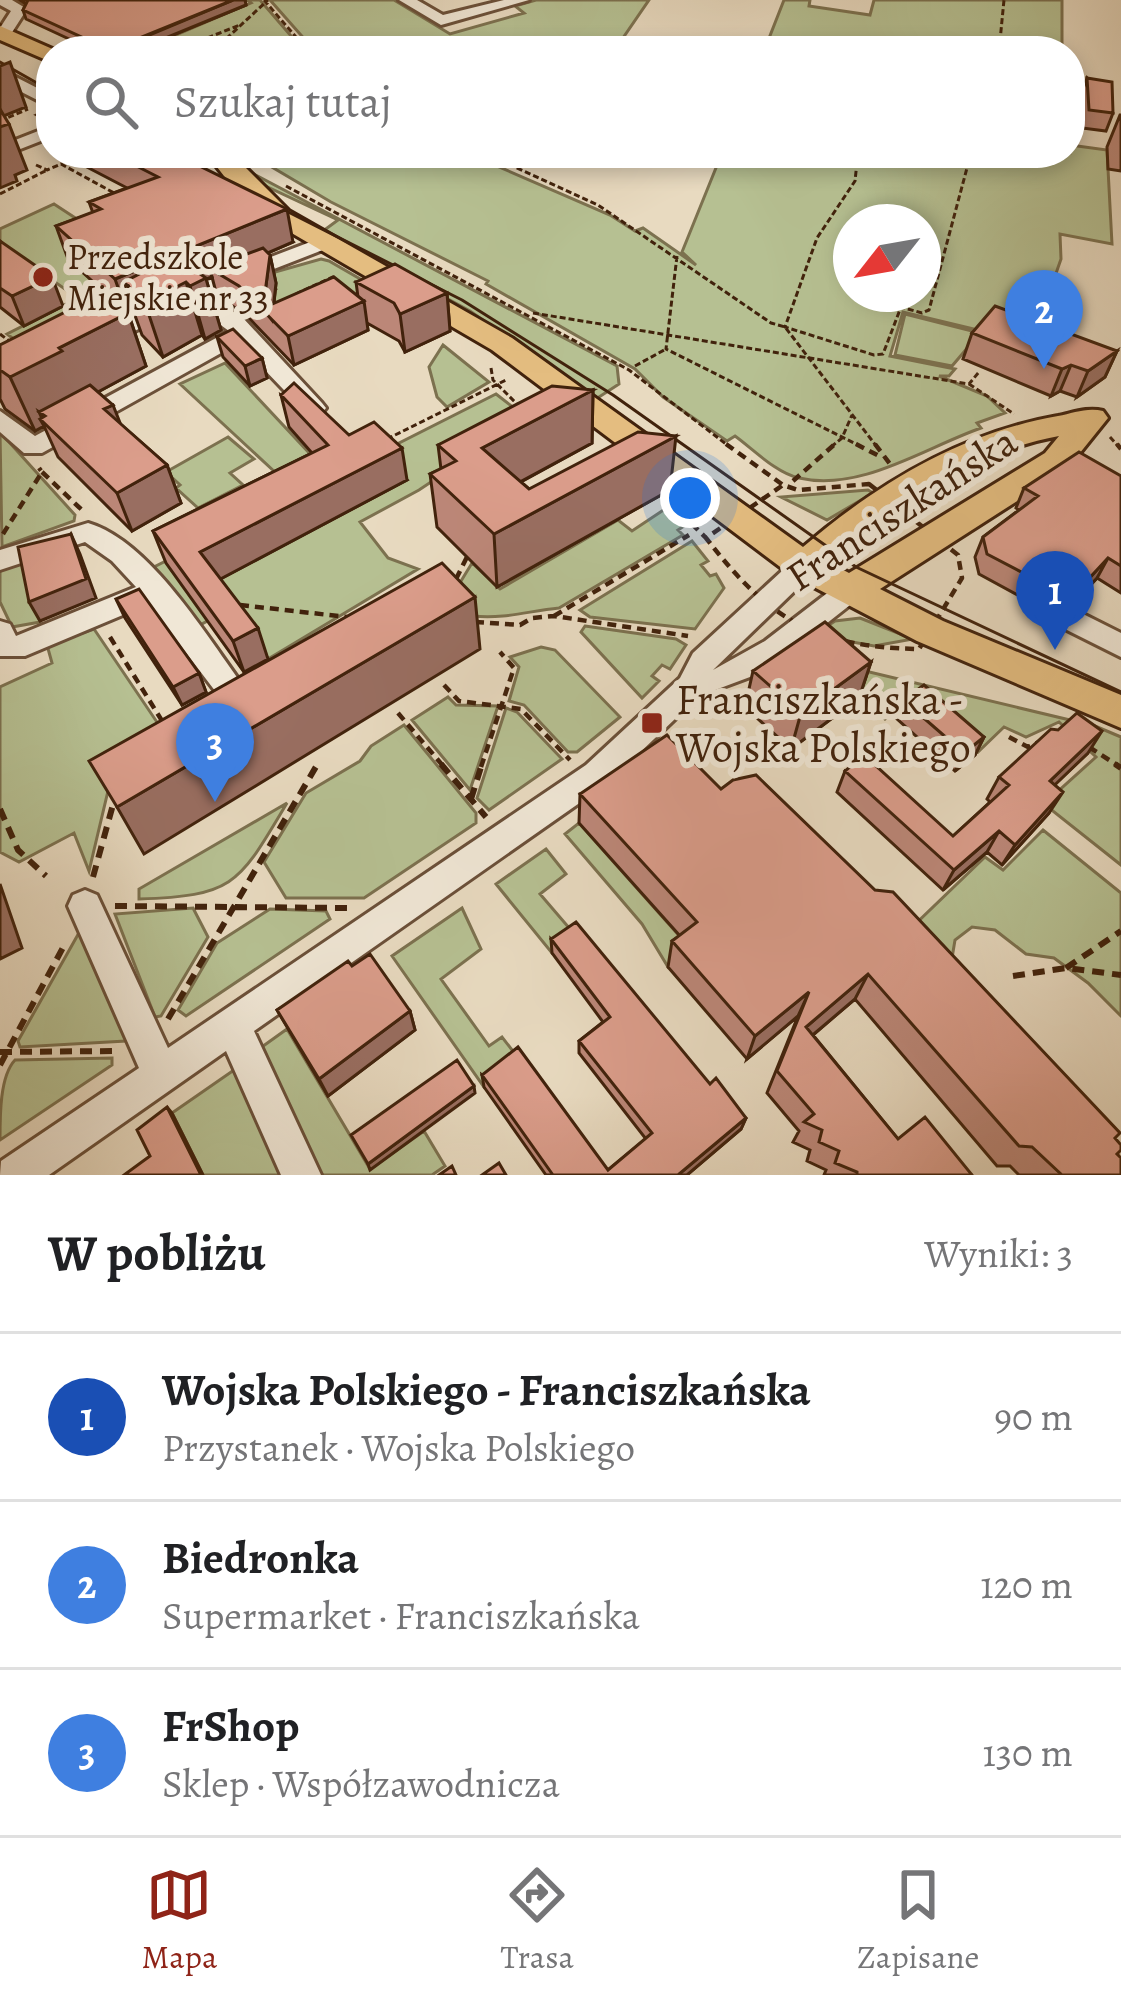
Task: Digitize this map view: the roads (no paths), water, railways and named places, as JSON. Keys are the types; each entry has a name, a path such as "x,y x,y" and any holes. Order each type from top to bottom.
{"main road":[{"path":"2,33 36,49"},
{"path":"232,168 272,210 502,344 804,566 931,631 1121,712"},
{"name":"Franciszkańska","path":"804,566 874,510 957,459 1020,434 1092,418 1056,460 849,591"}],"street":[{"path":"0,0 20,9 2,33"},
{"path":"406,0 441,20 521,0"},
{"path":"0,74 36,94"},
{"path":"0,152 36,137"},
{"path":"72,354 191,294 326,242"},
{"path":"191,294 235,323 326,420"},
{"path":"0,419 29,444 241,333"},
{"path":"0,560 90,532 111,544 154,590 235,696"},
{"name":"Franciszkańska","path":"15,1175 155,1063 233,1025 597,774 692,686 703,661 804,566"},
{"path":"0,632 7,647 15,648 154,590"},
{"name":"Franciszkańska","path":"692,686 711,684 748,667 849,591"},
{"path":"1076,622 1121,646"},
{"path":"85,906 155,1063"},
{"path":"233,1025 301,1175"}],"tram line":[{"path":"0,62 36,82"},
{"path":"202,168 462,300 613,395 856,567 1121,692"}],"place":[{"name":"Przedszkole Miejskie nr 33","path":"43,277"},
{"name":"Biedronka","path":"1044,369"},
{"name":"Wojska Polskiego - Franciszkańska","path":"1055,650"},
{"name":"Franciszkańska - Wojska Polskiego","path":"652,723"},
{"name":"FrShop","path":"215,802"}]}
